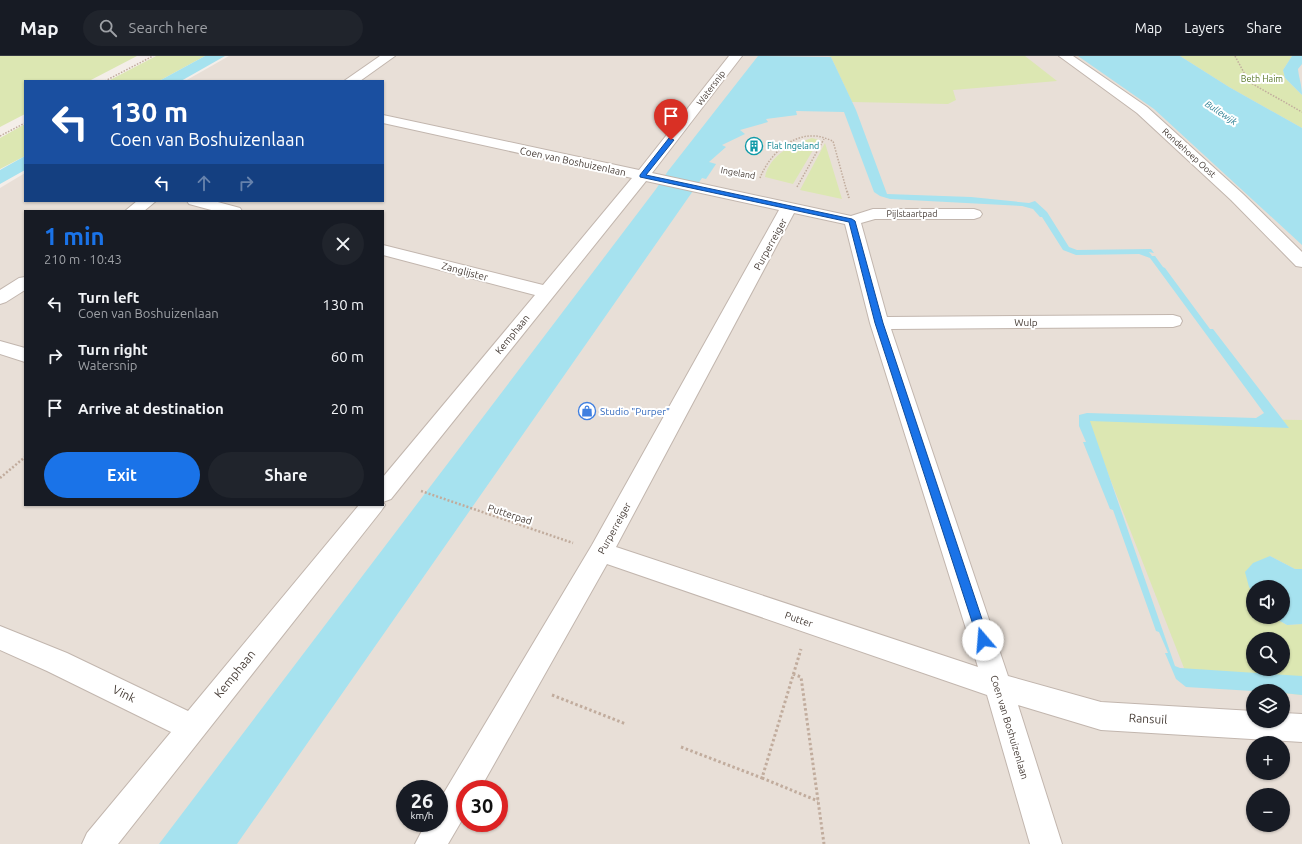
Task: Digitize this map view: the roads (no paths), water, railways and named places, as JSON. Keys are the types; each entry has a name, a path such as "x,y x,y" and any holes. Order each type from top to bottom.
{"street":[{"path":"353,80 389,56"},
{"name":"Watersnip","path":"650,178 736,56"},
{"name":"Rondehoep Oost","path":"1065,56 1142,110 1237,197 1302,262"},
{"name":"Coen van Boshuizenlaan","path":"384,119 852,221 879,323 998,686 1046,844"},
{"name":"Kemphaan","path":"386,484 547,292 650,178"},
{"path":"134,210 146,202"},
{"path":"199,202 230,210"},
{"name":"Purperreiger","path":"431,844 601,552 788,207"},
{"name":"Pijlstaartpad","path":"852,221 873,214 974,214"},
{"name":"Zanglijster","path":"384,250 547,292"},
{"path":"0,298 24,283"},
{"name":"Wulp","path":"879,323 1173,321"},
{"path":"0,347 24,355"},
{"name":"Kemphaan","path":"98,844 372,506"},
{"name":"Putter","path":"601,552 998,686"},
{"name":"Vink","path":"0,638 57,662 192,727"},
{"name":"Ransuil","path":"998,686 1101,716 1302,728"}],"water":[{"path":"205,56 225,56 183,80 161,80"},
{"path":"758,56 831,57 856,110 887,194 971,197 1029,203 1035,201 1047,212 1069,247 1077,250 1151,249 1154,253 1149,252 1152,256 1155,256 1165,268 1210,329 1213,329 1289,428 1090,421 1175,666 1180,668 1246,672 1246,676 1302,676 1302,695 1290,694 1290,684 1246,684 1246,691 1186,687 1176,679 1165,653 1168,653 1159,632 1156,631 1113,510 1110,509 1083,442 1086,442 1079,426 1079,415 1087,413 1256,418 1264,413 1150,258 1139,254 1076,255 1063,250 1042,217 1040,217 1033,209 1022,206 890,199 880,196 874,192 844,112 796,111 797,115 766,119 768,122 740,130 745,134 722,145 726,147 709,162 716,164 706,179 702,178 237,844 159,844 656,189 668,171"},
{"name":"Bullewijk","path":"1078,56 1180,56 1229,87 1302,128 1302,245 1154,109"},
{"path":"1292,56 1302,56 1302,64 1298,69 1302,95 1285,78 1283,70"},
{"path":"24,157 24,171 0,184 0,170"},
{"path":"1270,556 1295,569 1302,569 1302,624 1287,625 1285,624 1290,624 1290,580 1247,580 1245,572 1253,563"}],"place":[{"name":"Flat Ingeland","path":"754,146"},
{"name":"Studio \"Purper\"","path":"587,411"}],"park label":[{"name":"Beth Haim","path":"1262,79"}]}
